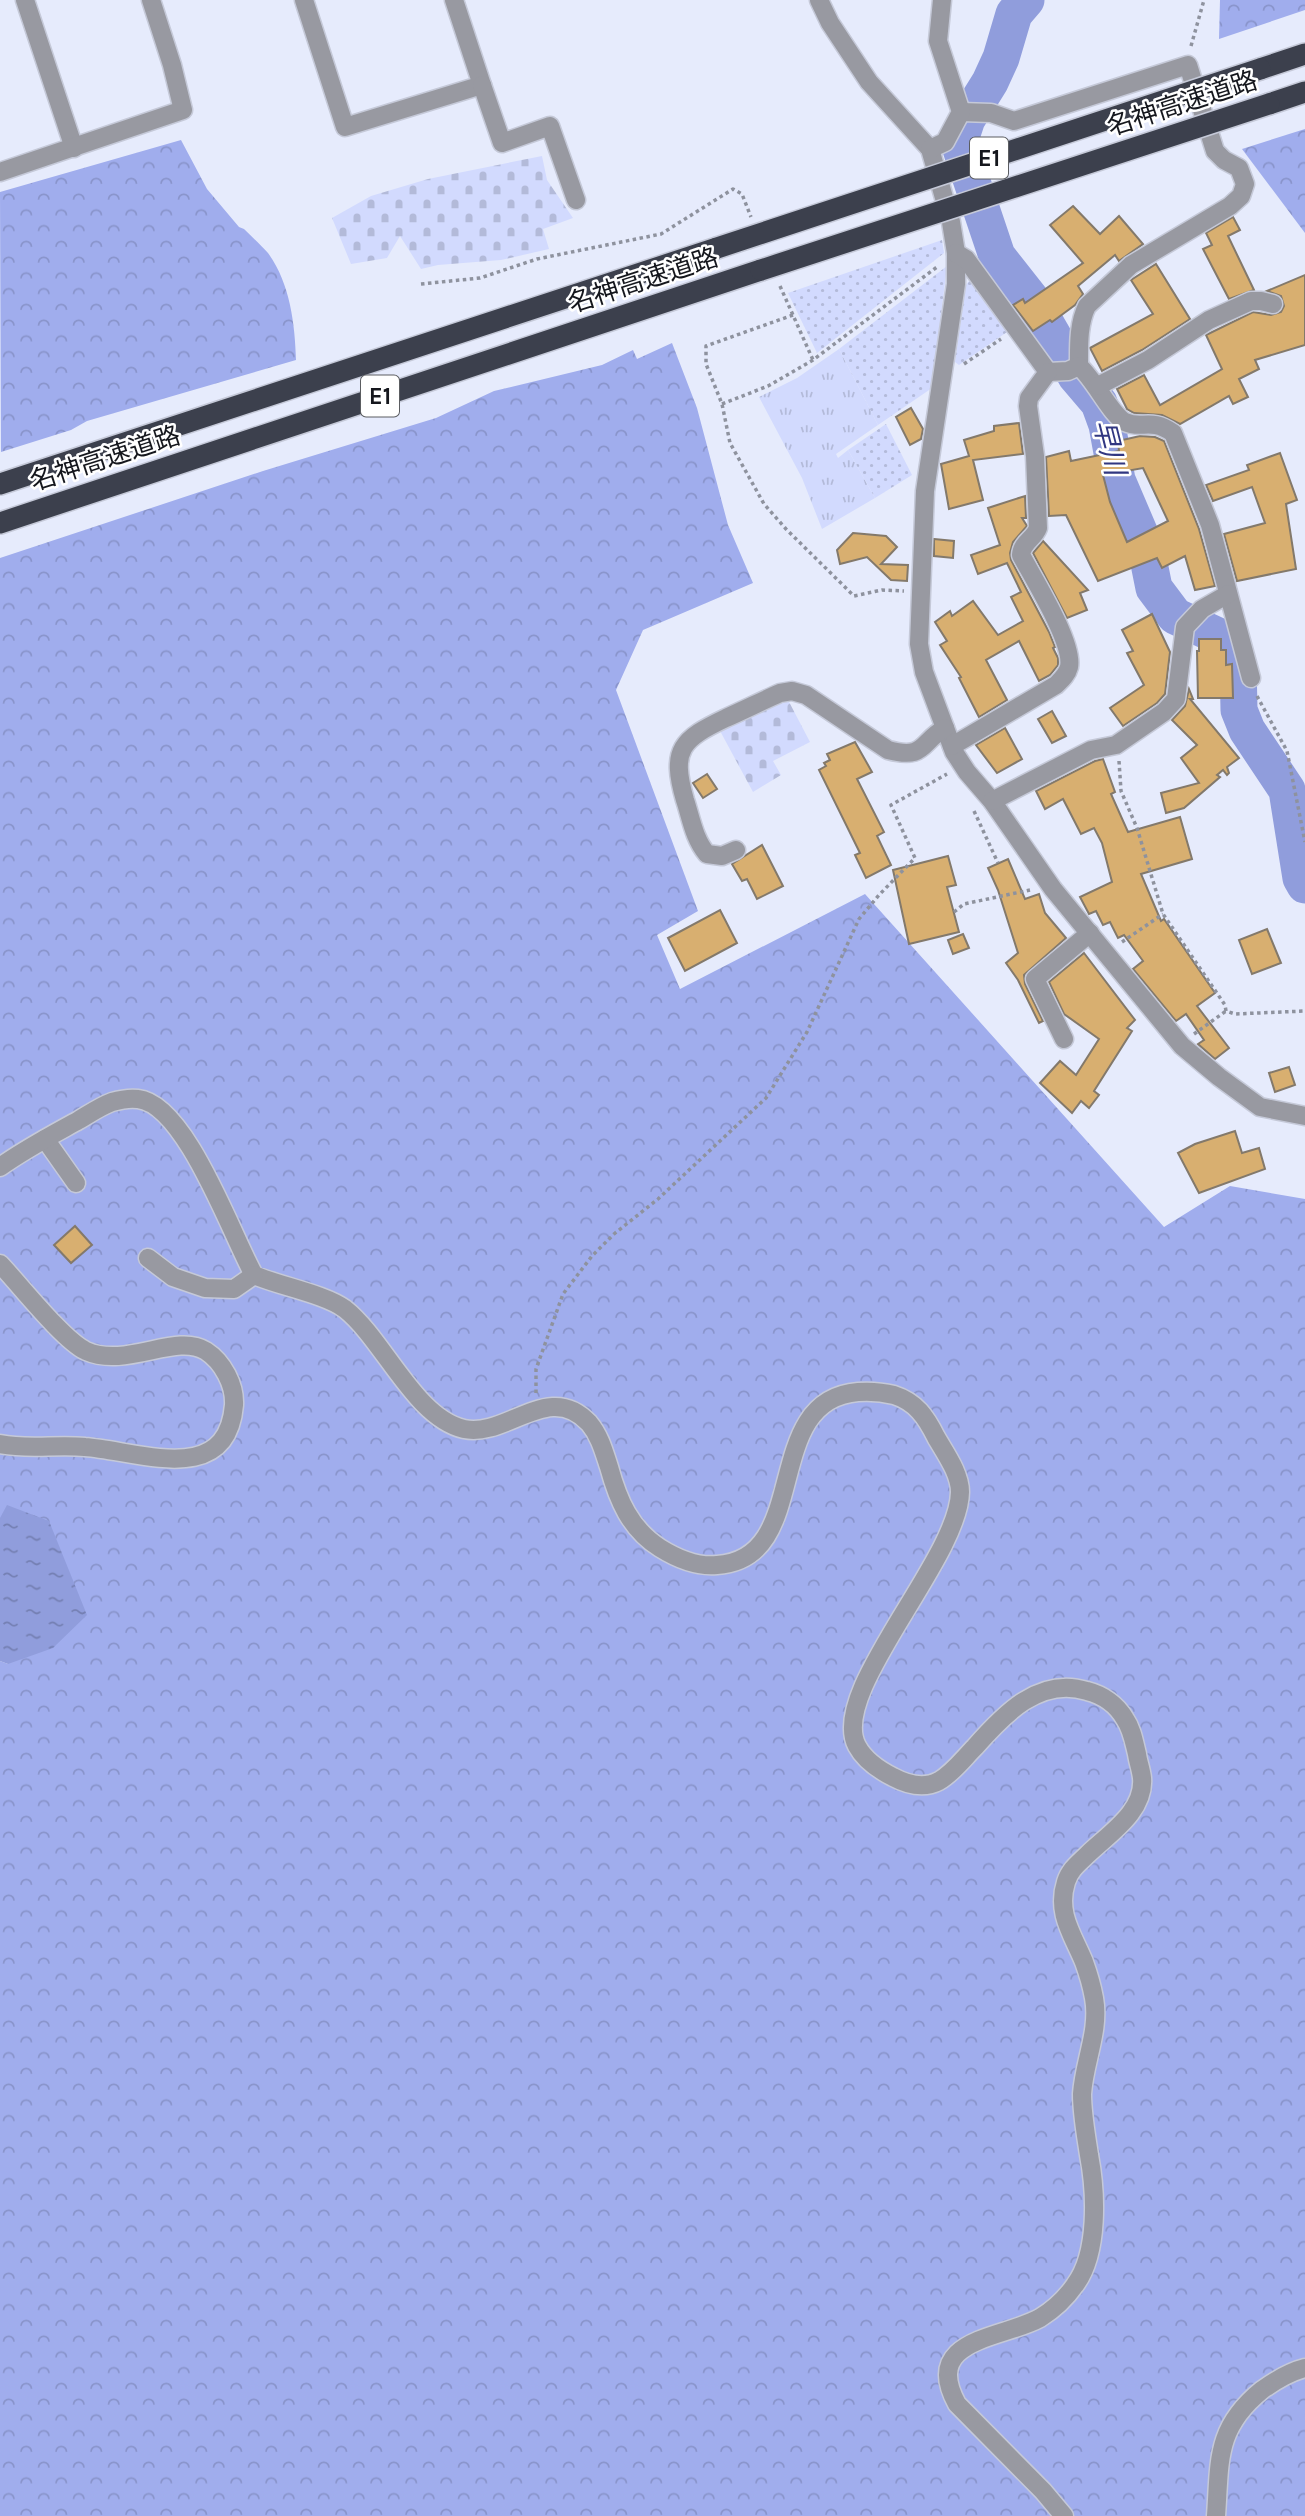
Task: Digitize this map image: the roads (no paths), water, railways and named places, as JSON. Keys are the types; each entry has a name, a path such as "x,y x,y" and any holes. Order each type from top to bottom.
{"highway":[{"name":"名神高速道路","path":"0,484 1305,54"},
{"name":"名神高速道路","path":"0,523 1305,92"}],"street":[{"path":"26,0 74,148"},
{"path":"0,172 183,110 151,0"},
{"path":"304,0 345,127 482,85"},
{"path":"454,0 502,143 550,126 576,200"},
{"path":"819,0 830,23 869,82 930,149 951,222 956,253 956,284 925,491 919,643 923,672 952,746 967,772 992,801 1048,883 1182,1046 1260,1107 1305,1116"},
{"path":"942,0 938,41 968,112"},
{"path":"968,112 991,113 1014,121 1188,65 1214,150 1224,160 1239,168 1245,184 1241,196 1230,206 1147,253 1087,306 1075,368"},
{"path":"930,149 945,142 968,112"},
{"path":"956,253 966,259 1048,372"},
{"path":"1098,386 1148,360 1209,320 1251,301 1261,300 1273,304"},
{"path":"952,746 1056,685 1069,667 1065,641 1021,555 1023,545 1038,528 1029,398 1048,372 1075,368 1098,386 1115,414 1123,421 1133,425 1150,423 1173,433 1210,525 1251,678"},
{"path":"992,801 1091,750 1116,745 1164,712 1176,699 1188,622 1202,609 1228,594"},
{"path":"736,850 722,856 707,854 699,845 680,782 678,761 684,744 698,731 780,693 792,691 806,695 888,750 902,754 926,746 937,732 945,729"},
{"path":"1064,1039 1035,979 1090,933"},
{"path":"0,1167 111,1102 136,1098 148,1101 163,1113 184,1137 217,1197 254,1275 343,1308 381,1348 425,1406 466,1430 493,1427 535,1409 553,1406 573,1411 588,1422 601,1442 624,1512 648,1540 675,1557 699,1564 716,1566 746,1558 759,1547 771,1529 780,1504 793,1452 812,1414 830,1398 846,1394 885,1392 906,1399 925,1415 956,1473 960,1490 952,1525 910,1605 872,1668 856,1703 851,1722 855,1744 875,1767 909,1785 922,1786 937,1782 947,1775 997,1721 1026,1699 1052,1688 1069,1687 1106,1699 1124,1717 1132,1733 1143,1782 1139,1801 1124,1822 1072,1869 1062,1904 1069,1933 1084,1961 1096,2003 1082,2092 1094,2182 1093,2234 1084,2270 1077,2283 1056,2306 1036,2320 975,2340 959,2351 949,2367 948,2376 947,2387 957,2404 1064,2516"},
{"path":"45,1139 76,1183"},
{"path":"148,1258 173,1277 205,1288 234,1289 254,1275"},
{"path":"0,1264 70,1340 85,1350 101,1356 123,1357 188,1344 204,1350 220,1362 234,1400 233,1418 227,1436 215,1450 196,1458 172,1458 85,1447 12,1447 0,1444"},
{"path":"1216,2516 1223,2442 1236,2415 1272,2383 1292,2371 1305,2368"}],"water":[{"path":"7,1505 49,1521 87,1615 53,1648 8,1664 0,1661 0,1518"}],"waterway":[{"name":"早川","path":"1026,0 1014,14 1001,58 967,119 959,143 997,256 1034,303 1076,376 1099,403 1107,425 1117,480 1146,548 1154,588 1175,616 1233,646 1238,663 1239,710 1247,730 1287,790 1301,878 1305,885"}]}
